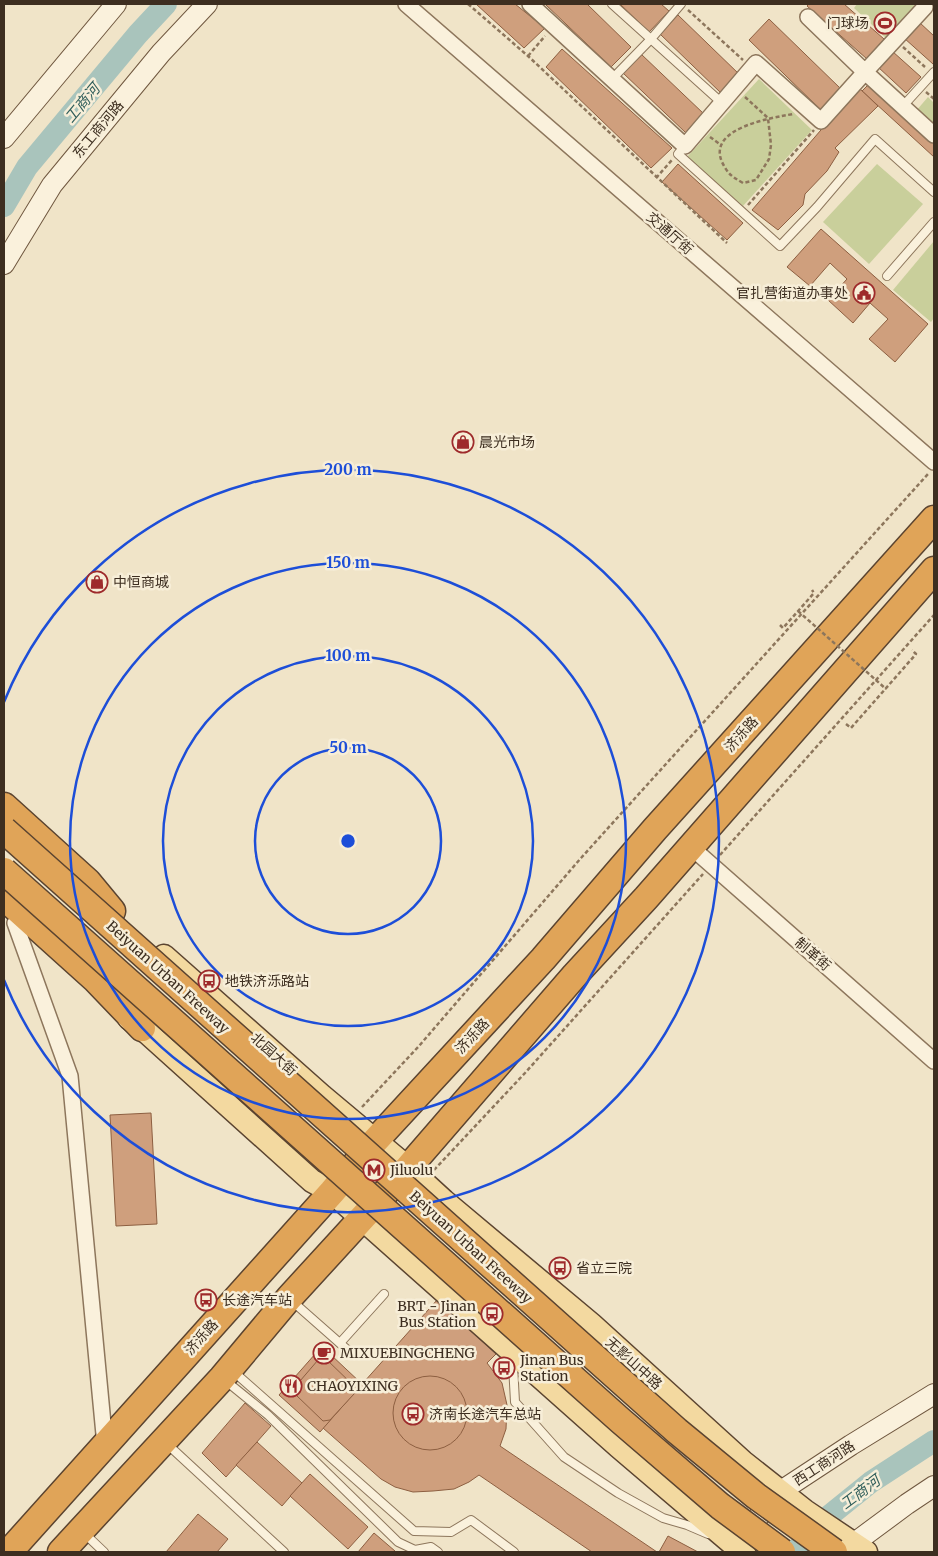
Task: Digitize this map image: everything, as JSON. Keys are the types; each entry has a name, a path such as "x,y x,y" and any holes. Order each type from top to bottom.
{"highway":[{"name":"济泺路","path":"9,1552 332,1192 375,1141 543,959 655,829 934,519"},
{"path":"61,1552 226,1373 289,1298 361,1218 415,1175 575,975 691,847 934,570"},
{"path":"4,806 88,882 112,911"},
{"name":"Beiyuan Urban Freeway","path":"4,830 677,1431 756,1496 848,1547"},
{"path":"4,871 621,1421 720,1506 782,1552"},
{"path":"4,897 105,984 142,1028"}],"main road":[{"name":"北园大街","path":"4,824 80,891 112,911 415,1175"},
{"path":"4,887 105,984 325,1173 332,1192"},
{"path":"9,918 102,999 142,1028 312,1181 332,1192 736,1550"},
{"name":"无影山中路","path":"415,1175 590,1324 744,1462 848,1547"}],"street":[{"path":"4,138 116,4"},
{"name":"东工商河路","path":"4,264 52,185 161,53 207,4"},
{"name":"交通厅街","path":"406,4 931,468"},
{"path":"530,4 612,79 682,150 756,63 821,122 925,7"},
{"path":"808,17 934,135"},
{"name":"制革街","path":"691,847 934,1061"},
{"path":"9,918 70,1076 105,1445"},
{"name":"西工商河路","path":"736,1550 787,1496 851,1445 934,1394"},
{"path":"848,1547 934,1486"}],"lane":[{"path":"612,4 722,103"},
{"path":"612,79 681,4"},
{"path":"904,106 933,73"},
{"path":"682,150 742,211 780,246 817,207 875,139 934,192"},
{"path":"887,276 934,222"},
{"path":"340,1344 384,1294"},
{"path":"289,1298 351,1353"},
{"path":"497,1339 512,1365 515,1402 564,1458 618,1493 664,1518 687,1525 736,1550"},
{"path":"226,1373 398,1542 415,1550 431,1547 438,1552"},
{"path":"226,1373 414,1531 451,1532 471,1520 514,1552"},
{"path":"164,1442 284,1552"},
{"path":"81,1530 104,1552"}],"path":[{"path":"468,4 528,56 656,178 728,243"},
{"path":"681,4 752,68"},
{"path":"528,56 554,25"},
{"path":"895,39 933,73"},
{"path":"734,89 768,118 771,144 769,159 756,180 743,183 728,174 720,155 721,145 732,133 746,125 768,118 795,114 804,106"},
{"path":"742,211 821,122"},
{"path":"656,178 682,150"},
{"path":"350,1120 418,1046 581,858 931,468"},
{"path":"780,626 783,628 814,593 812,590"},
{"path":"798,611 886,689"},
{"path":"415,1175 525,1073 934,614"},
{"path":"846,724 851,728 886,689 916,654 912,650"}],"green space":[{"name":"门球场","path":"857,4 912,4 915,6 887,39 854,8"},
{"path":"759,79 812,130 743,206 687,157"},
{"path":"928,97 934,103 934,128 916,111"},
{"path":"877,164 923,204 869,264 823,222"},
{"path":"934,241 934,318 931,322 893,290"}],"building":[{"path":"476,4 515,4 545,28 524,48"},
{"path":"545,4 587,4 631,47 611,67"},
{"path":"620,4 661,4 669,11 649,32"},
{"path":"809,4 844,4 884,39 867,59 807,6"},
{"path":"678,15 740,75 722,94 660,34"},
{"path":"769,19 841,89 821,110 749,40"},
{"path":"919,22 934,36 933,64 904,38"},
{"path":"562,49 672,148 651,168 546,67"},
{"path":"892,51 921,77 906,93 878,67"},
{"path":"641,54 704,114 686,133 623,73"},
{"path":"871,82 934,140 934,157 862,91"},
{"path":"858,87 878,106 835,148 839,152 827,171 805,194 803,205 778,230 752,210"},
{"path":"678,164 743,223 727,240 662,182"},
{"name":"官扎营街道办事处","path":"821,229 928,324 895,362 869,339 888,319 870,303 853,323 828,300 847,279 830,263 810,286 787,267"},
{"path":"151,1113 157,1224 116,1226 110,1115"},
{"path":"437,1300 496,1354 487,1363 502,1383 507,1405 506,1429 500,1446 657,1552 592,1552 479,1475 454,1489 413,1492 395,1487 381,1479 323,1428"},
{"path":"319,1345 328,1346 330,1354 362,1384 320,1432 279,1395 316,1353"},
{"path":"325,1358 355,1387 354,1394 330,1420 323,1421 296,1395 294,1388 318,1360"},
{"path":"430,1376 451,1382 461,1392 467,1413 461,1434 451,1444 430,1450 409,1444 399,1434 393,1413 399,1392 409,1382"},
{"path":"245,1403 271,1426 226,1477 202,1453"},
{"path":"257,1442 302,1483 282,1506 236,1465"},
{"path":"310,1474 368,1527 348,1549 290,1496"},
{"path":"198,1514 228,1539 217,1552 166,1552"},
{"path":"374,1533 395,1551 358,1552"},
{"path":"668,1536 698,1552 659,1552"}],"waterway":[{"name":"工商河","path":"4,206 27,167 138,34 166,4"},
{"name":"工商河","path":"796,1552 809,1532 871,1482 934,1441"}],"place":[{"name":"门球场","path":"885,23"},
{"name":"官扎营街道办事处","path":"864,293"},
{"name":"晨光市场","path":"463,442"},
{"name":"中恒商城","path":"97,582"},
{"name":"地铁济泺路站","path":"209,981"},
{"name":"Jiluolu","path":"374,1170"},
{"name":"省立三院","path":"560,1268"},
{"name":"长途汽车站","path":"206,1300"},
{"name":"BRT - Jinan Bus Station","path":"492,1314"},
{"name":"MIXUEBINGCHENG","path":"324,1353"},
{"name":"Jinan Bus Station","path":"504,1368"},
{"name":"CHAOYIXING","path":"291,1386"},
{"name":"济南长途汽车总站","path":"413,1414"}]}
